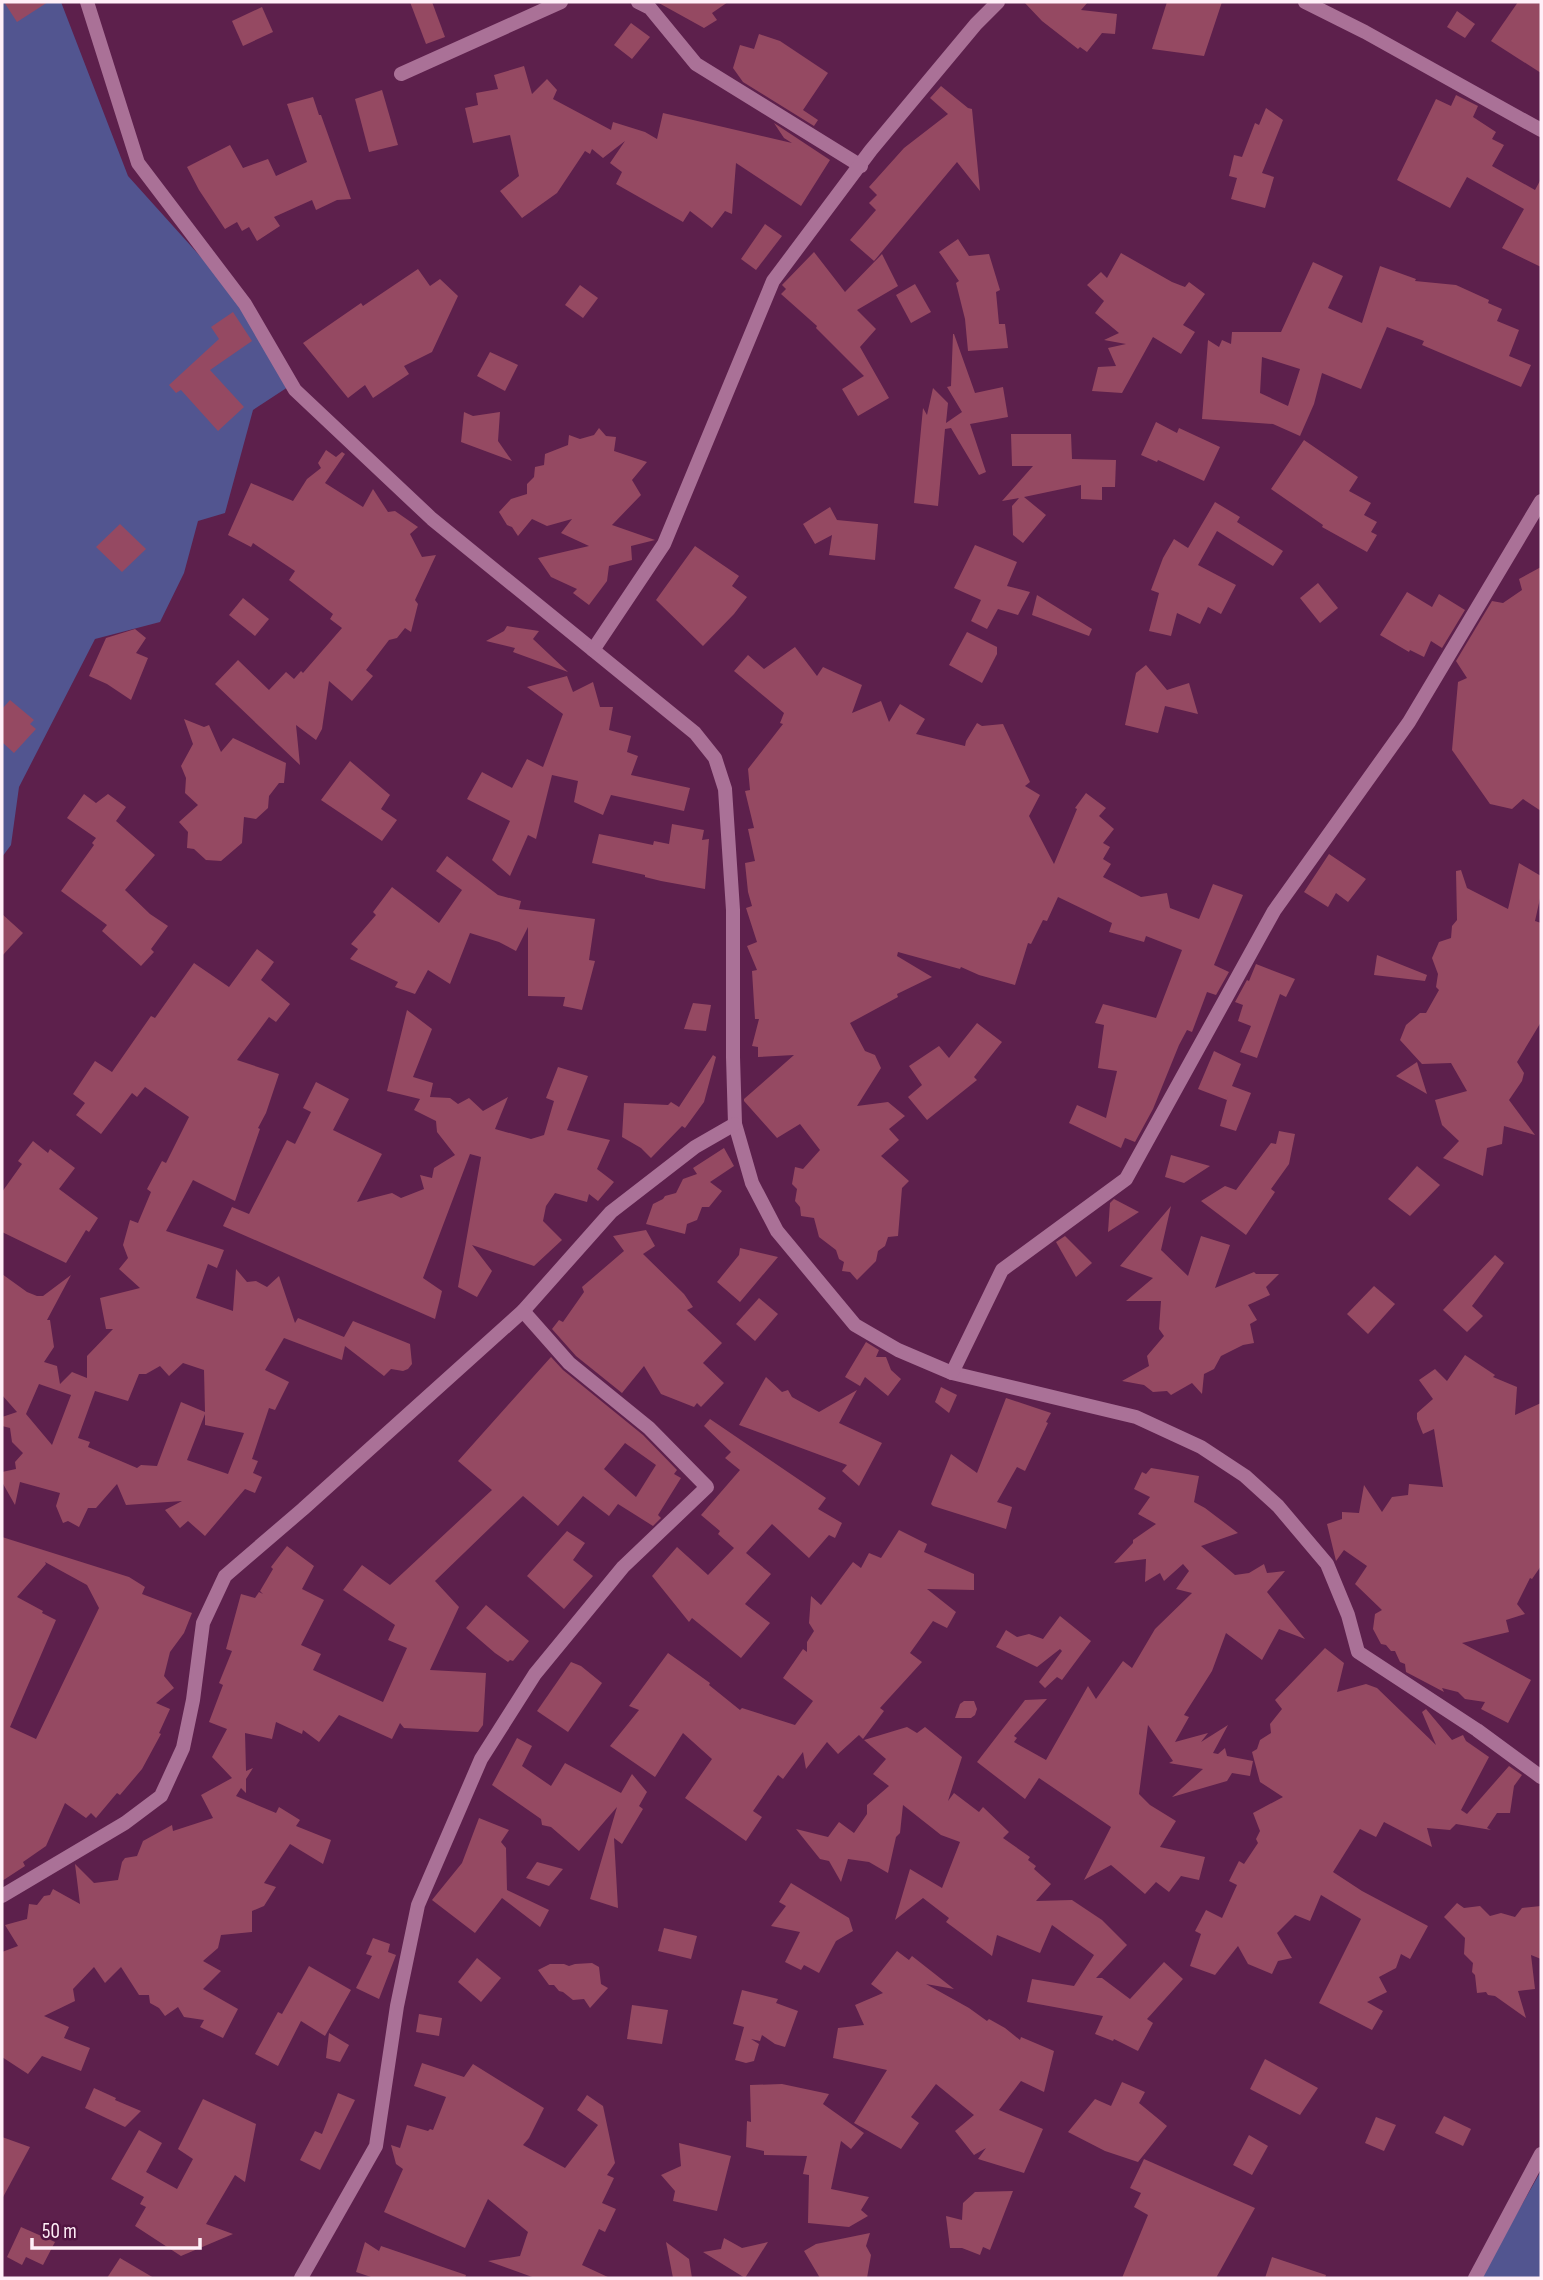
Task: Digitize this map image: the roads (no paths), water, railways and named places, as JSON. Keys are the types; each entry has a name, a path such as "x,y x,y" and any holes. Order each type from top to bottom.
{"street":[{"path":"87,2 138,163 246,304 295,390 432,519 695,733 715,758 725,789 732,872 735,1124 752,1183 777,1231 855,1325 898,1350 952,1373 1136,1417 1201,1447 1245,1476 1278,1506 1326,1564 1348,1615 1358,1652 1477,1730 1541,1777"},
{"path":"401,75 561,2"},
{"path":"638,2 650,8 696,64 861,166"},
{"path":"593,650 664,544 773,281 871,150 976,24 998,2"},
{"path":"1305,2 1365,32 1541,130"},
{"path":"952,1373 1002,1270 1126,1180 1274,911 1409,722 1541,501"},
{"path":"2,1896 125,1823 161,1796 183,1748 193,1700 202,1623 225,1576 303,1510 523,1311 611,1212 695,1147 735,1124"},
{"path":"302,2278 376,2146 397,2006 418,1905 481,1759 535,1674 623,1567 707,1487 649,1428 569,1363 523,1311"},
{"path":"1475,2278 1541,2154"}]}
